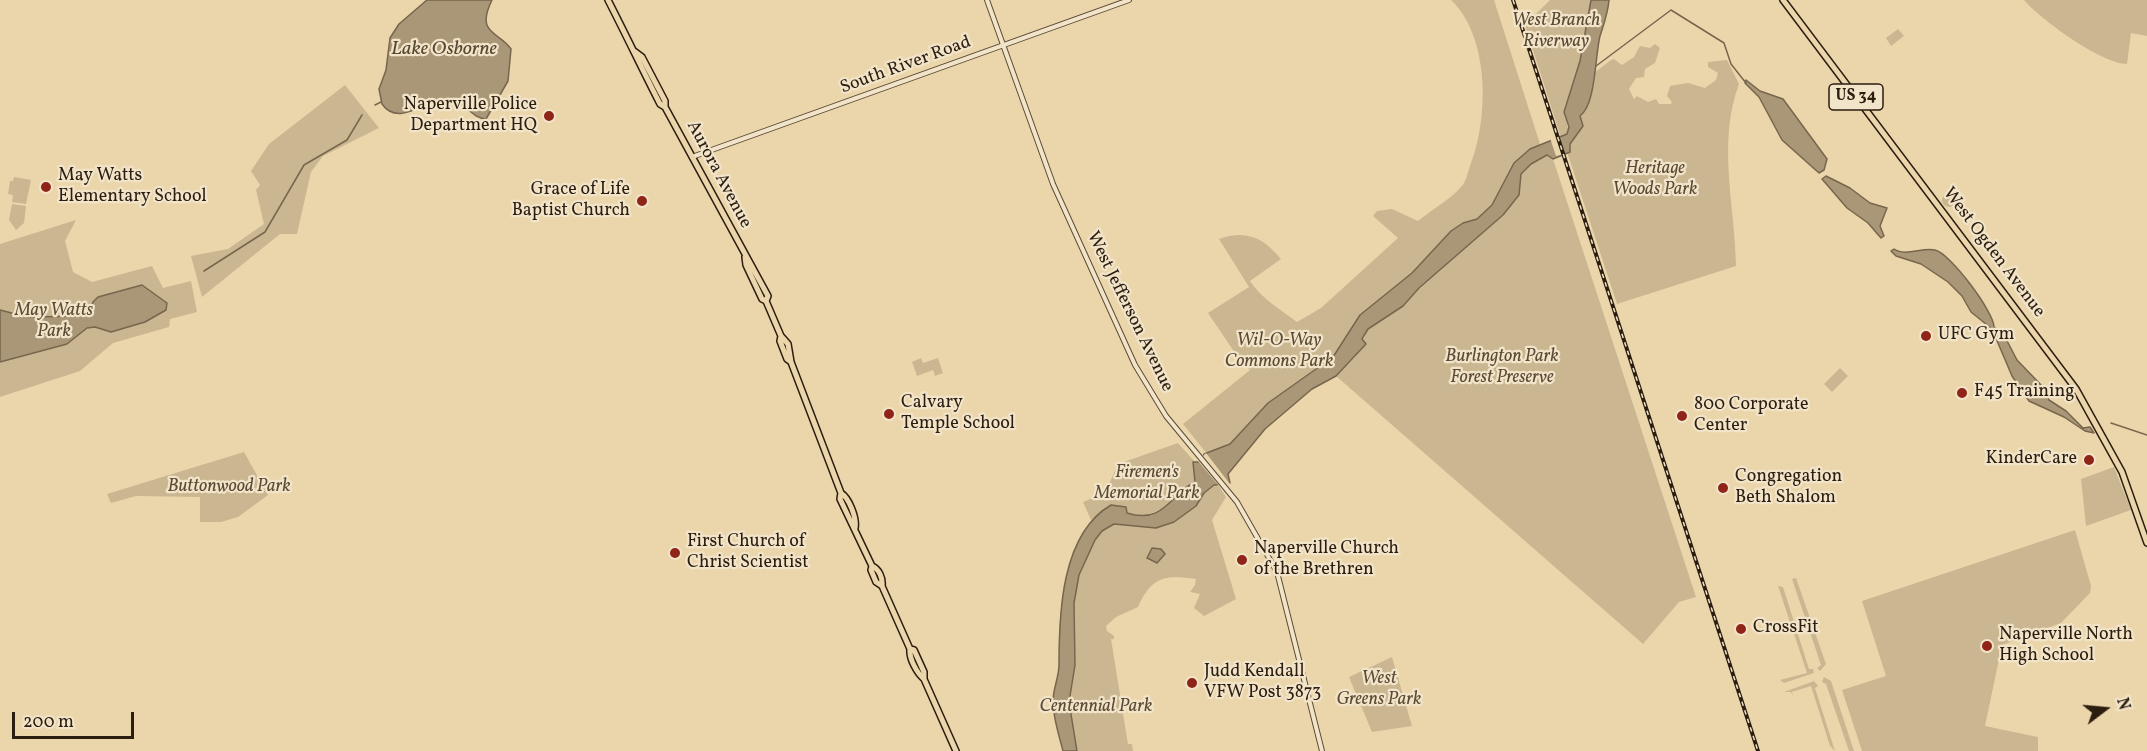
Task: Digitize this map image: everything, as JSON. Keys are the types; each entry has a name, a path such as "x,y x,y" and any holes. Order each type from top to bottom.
{"main road":[{"name":"Aurora Avenue","path":"608,0 634,51 642,57 665,101 665,107 745,257 746,265 762,299 766,301 781,336 785,338 792,356 791,362 841,493 845,495 856,522 855,528 872,566 877,568 883,581 882,586 910,650 909,654 919,675 924,678 956,751"},
{"name":"West Ogden Avenue","path":"1784,0 2076,389 2122,472 2147,543"}],"street":[{"name":"West Jefferson Avenue","path":"987,0 1060,200 1135,365 1162,409 1226,487 1260,539 1282,584 1322,751"},
{"name":"South River Road","path":"692,157 1129,0"}],"green space":[{"name":"Wil-O-Way Commons Park","path":"1451,0 1494,0 1540,144 1514,163 1492,205 1477,219 1463,223 1451,231 1412,273 1360,315 1333,357 1268,403 1230,444 1207,454 1183,424 1250,370 1237,356 1208,313 1249,287 1219,239 1246,235 1261,241 1275,252 1281,259 1250,281 1266,298 1297,322 1321,308 1398,238 1373,216 1377,211 1392,209 1418,221 1451,196 1461,187 1467,177 1481,125 1482,79 1473,35 1464,16"},
{"name":"West Branch Riverway","path":"1550,0 1591,0 1580,61 1564,112 1569,132 1561,138 1525,25"},
{"path":"2024,0 2147,0 2147,36 2131,33 2127,64 2116,62 2072,40"},
{"path":"1898,29 1904,36 1891,46 1886,38"},
{"name":"Heritage Woods Park","path":"1655,44 1660,48 1655,63 1645,69 1644,77 1636,78 1629,89 1634,99 1637,96 1648,102 1656,99 1659,104 1671,104 1667,96 1670,86 1688,83 1705,88 1716,80 1718,73 1708,67 1708,62 1727,60 1739,84 1729,129 1728,151 1736,266 1617,304 1567,152 1570,152 1570,144 1583,126 1580,116 1585,112 1594,73 1614,59 1622,65 1634,57 1640,46 1650,48"},
{"path":"345,85 379,128 323,156 311,172 297,234 280,234 202,297 191,256 228,249 264,224 256,190 260,185 251,171 269,144"},
{"name":"Burlington Park Forest Preserve","path":"1547,155 1553,159 1696,597 1679,602 1643,644 1336,376 1356,356 1368,329 1403,306 1419,288 1503,215 1519,195 1521,174 1531,164"},
{"path":"14,177 31,180 26,204 12,202 13,195 8,194 10,181 13,181"},
{"path":"1949,193 1954,195 1956,200 1954,205 1949,207 1944,205 1942,200 1944,195"},
{"path":"12,204 26,206 24,223 16,230 9,220"},
{"name":"May Watts Park","path":"76,220 65,241 73,272 92,282 152,266 163,288 191,281 197,312 170,319 169,327 113,343 80,371 0,397 0,244"},
{"path":"921,358 923,363 938,358 943,373 935,376 933,370 917,376 912,362"},
{"path":"1840,368 1848,376 1832,392 1824,384"},
{"name":"Firemen's Memorial Park","path":"1178,443 1195,462 1193,469 1196,478 1174,500 1145,515 1127,513 1126,507 1114,505 1091,520 1083,502 1105,493 1118,464"},
{"name":"Buttonwood Park","path":"244,452 268,495 238,517 221,522 200,522 200,497 136,496 111,503 107,494"},
{"path":"2114,467 2131,510 2086,526 2081,479"},
{"name":"Centennial Park","path":"1217,483 1226,497 1212,520 1236,599 1204,616 1194,608 1200,594 1190,592 1196,579 1168,578 1154,583 1138,607 1116,617 1106,626 1107,631 1114,636 1114,639 1111,639 1128,744 1132,744 1133,751 1077,751 1069,702 1075,665 1074,603 1079,575 1095,540 1102,531 1114,524 1156,528 1174,522 1196,506 1204,493","holes":["1152,548 1161,548 1157,563 1148,560"]},
{"path":"2075,530 2091,586 2090,593 2061,623 2002,645 1985,726 2038,737 2038,751 1862,751 1842,690 1886,676 1862,601"},
{"path":"1796,578 1826,664 1820,671 1817,668 1821,665 1792,579"},
{"path":"1778,586 1783,587 1809,669 1813,669 1814,673 1784,683 1780,680 1807,673"},
{"name":"West Greens Park","path":"1392,657 1412,726 1372,732 1349,677"},
{"path":"1824,677 1831,681 1854,751 1849,751 1826,684 1822,682"},
{"path":"1814,681 1818,686 1815,688 1835,751 1830,746 1811,686 1792,692 1793,697 1791,692 1784,692"}],"water":[{"name":"Lake Osborne","path":"427,0 492,0 487,11 487,26 511,49 508,81 486,119 476,116 452,101 436,101 403,113 388,110 382,104 379,89 386,70 390,38 399,24"},
{"path":"1591,0 1609,0 1598,44 1592,91 1589,102 1580,116 1583,126 1570,144 1570,152 1553,159 1547,155 1531,164 1521,174 1519,195 1503,215 1419,288 1403,306 1368,329 1362,339 1366,344 1336,376 1312,389 1265,429 1228,474 1230,483 1214,485 1204,493 1196,506 1174,522 1156,528 1114,524 1102,531 1095,540 1079,575 1074,603 1075,665 1069,702 1077,751 1063,751 1055,720 1053,696 1059,669 1060,623 1066,577 1082,535 1094,518 1111,505 1126,507 1127,513 1140,516 1150,515 1166,506 1195,482 1193,462 1201,462 1204,454 1230,444 1268,403 1333,357 1360,315 1412,273 1451,231 1463,223 1477,219 1492,205 1514,163 1530,149 1567,134 1569,127 1564,112 1580,61"},
{"path":"1746,80 1760,91 1783,99 1827,159 1824,170 1819,173 1782,140 1759,97 1745,83"},
{"path":"1826,176 1850,188 1870,203 1887,208 1880,226 1884,236 1881,238 1868,223 1847,208 1822,179"},
{"path":"1894,249 1904,252 1935,250 1951,261 1987,309 1994,327 2004,335 2017,360 2043,387 2049,400 2066,411 2083,428 2090,427 2094,433 2085,431 2064,417 2029,401 2012,376 1992,329 1971,312 1962,296 1948,282 1921,264 1896,256 1891,251"},
{"path":"142,285 167,303 166,310 145,322 111,332 95,327 87,328 67,344 0,362 0,310 27,317 87,316 93,302 98,297"},
{"path":"1152,548 1161,549 1165,554 1157,563 1147,558"}],"pier":[{"path":"1558,135 1564,154 1556,156 1550,138"},
{"path":"1206,453 1230,484 1227,487 1220,487 1198,461"}],"waterway":[{"path":"1596,66 1671,10 1724,43 1731,64 1746,83"},
{"path":"375,105 381,102"},
{"path":"204,271 265,232 304,165 347,140 362,115"},
{"path":"2111,423 2147,435"}],"railway":[{"path":"1513,0 1758,751"}],"place":[{"name":"Naperville Police Department HQ","path":"549,116"},
{"name":"May Watts Elementary School","path":"46,187"},
{"name":"Grace of Life Baptist Church","path":"642,201"},
{"name":"UFC Gym","path":"1926,336"},
{"name":"F45 Training","path":"1962,393"},
{"name":"Calvary Temple School","path":"889,414"},
{"name":"800 Corporate Center","path":"1682,416"},
{"name":"KinderCare","path":"2089,460"},
{"name":"Congregation Beth Shalom","path":"1723,488"},
{"name":"First Church of Christ Scientist","path":"675,553"},
{"name":"Naperville Church of the Brethren","path":"1242,560"},
{"name":"CrossFit","path":"1741,629"},
{"name":"Naperville North High School","path":"1987,646"},
{"name":"Judd Kendall VFW Post 3873","path":"1192,683"}]}
